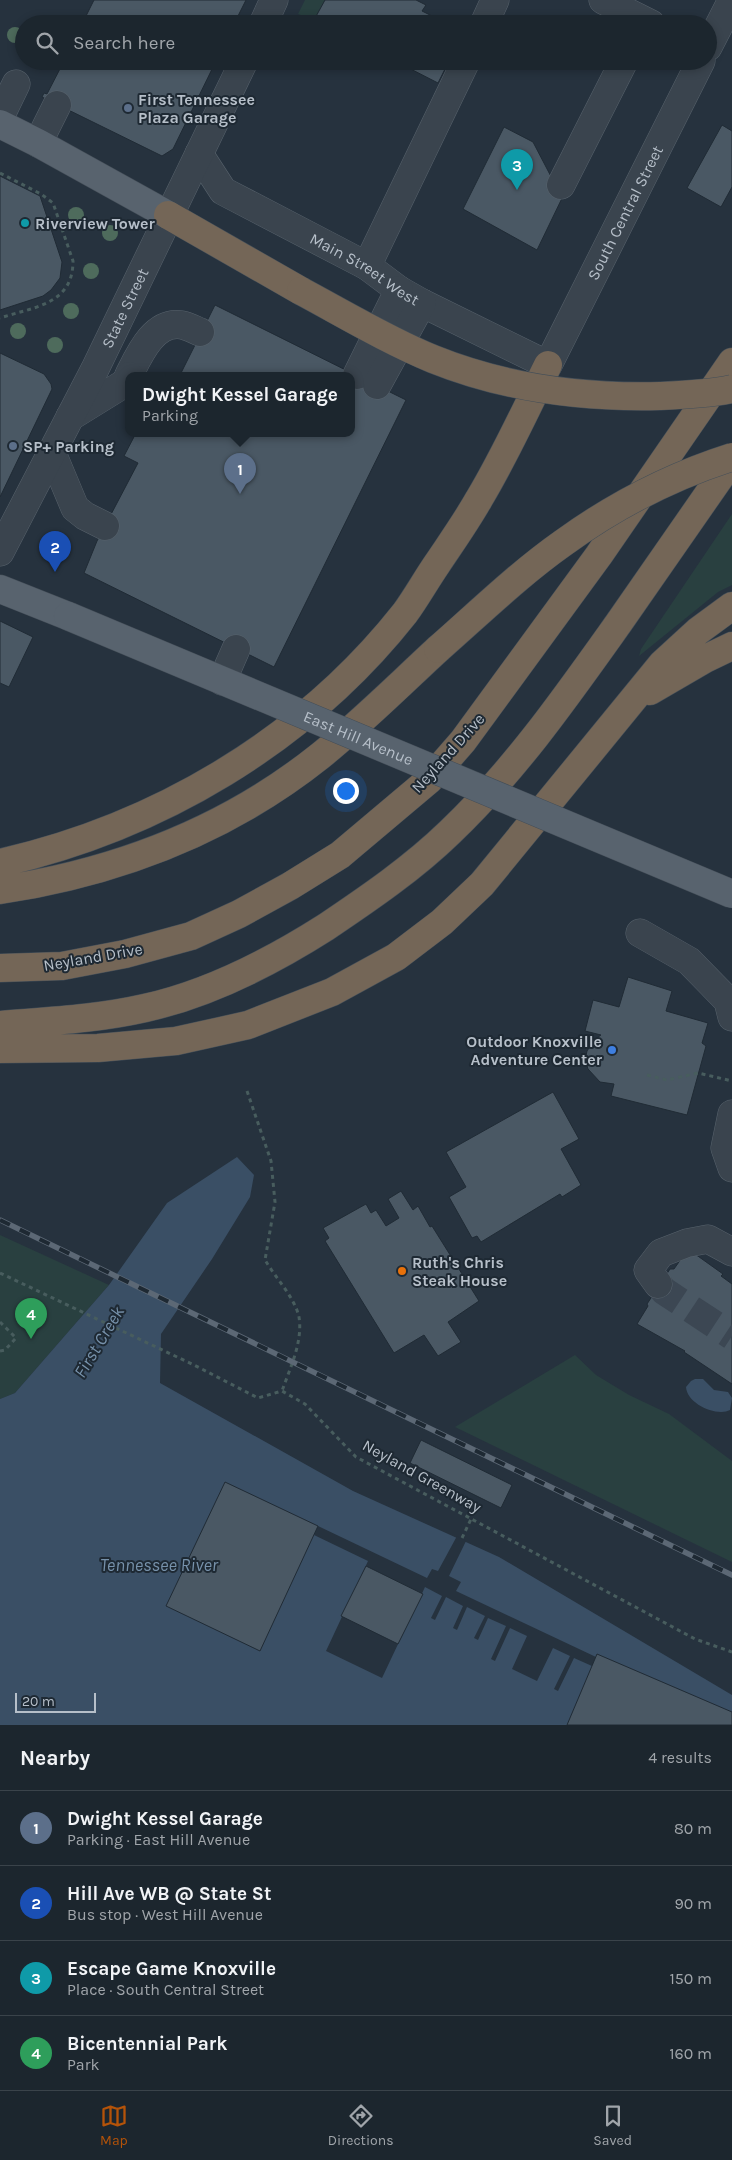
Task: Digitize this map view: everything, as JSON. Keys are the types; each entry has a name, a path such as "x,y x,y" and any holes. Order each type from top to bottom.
{"highway":[{"path":"168,216 372,330 433,358 521,386 564,392 631,397 732,389"},
{"name":"Neyland Drive","path":"0,968 71,964 125,954 191,936 273,896 340,855 429,780 463,742 588,571 732,362"},
{"path":"0,863 51,850 104,832 152,812 194,790 277,738 330,693 370,655 406,612 480,499 548,365"},
{"path":"0,890 45,884 130,861 173,844 223,820 284,782 320,756 438,649 562,544 630,500 710,464 732,459"},
{"path":"0,1025 91,1018 146,1008 189,996 292,949 405,872 450,832 515,764 589,665 732,459"},
{"path":"0,1049 98,1048 176,1041 248,1025 332,992 396,957 442,922 482,884 528,831 662,664 698,631 732,606"},
{"path":"629,703 705,659 732,646"}],"main road":[{"path":"0,124 38,143 168,216"},
{"name":"East Hill Avenue","path":"0,588 732,894"}],"street":[{"path":"267,15 274,0"},
{"path":"488,15 495,0"},
{"path":"603,0 631,15"},
{"path":"717,29 732,0"},
{"name":"State Street","path":"0,552 70,417 240,70"},
{"path":"367,266 462,70"},
{"path":"561,185 619,70"},
{"name":"South Central Street","path":"548,365 696,70"},
{"path":"0,117 16,84"},
{"path":"38,143 57,105"},
{"name":"Main Street West","path":"199,154 223,190 367,266 410,296 548,365"},
{"path":"367,380 410,296"},
{"path":"131,372 144,347 163,328 182,325 200,332"},
{"path":"70,417 125,383"},
{"path":"52,452 75,508 101,534"},
{"path":"222,681 236,648"},
{"path":"640,933 689,961 728,1001 732,1017"},
{"path":"732,1114 725,1148 732,1168"},
{"path":"658,1284 648,1270 661,1253 708,1239 732,1252"}],"path":[{"path":"0,173 41,194 53,203 73,261 70,282 59,297 0,318"},
{"path":"647,1075 667,1080 698,1073 732,1081"},
{"path":"0,1273 194,1365 258,1398 282,1391 299,1339 299,1316 265,1260 275,1202 271,1161 247,1091"},
{"path":"0,1322 16,1338 5,1350 0,1351"},
{"name":"Neyland Greenway","path":"282,1391 305,1404 356,1457 472,1517 695,1639 732,1652"},
{"path":"462,1538 472,1517"}],"green space":[{"path":"305,0 325,0 317,15 298,14"},
{"path":"732,514 732,585 718,592 639,656 641,649"},
{"path":"0,1235 109,1285 15,1393 0,1399"},
{"path":"575,1355 596,1375 629,1395 669,1414 732,1461 732,1562 455,1427"}],"water":[{"name":"Tennessee River","path":"237,1157 254,1175 250,1197 212,1259 161,1334 160,1383 353,1491 499,1557 732,1695 732,1725 0,1725 0,1399 15,1393 109,1285 167,1203"},
{"path":"695,1379 703,1379 714,1390 728,1392 732,1398 730,1410 718,1412 704,1408 691,1399 686,1387"}],"pier":[{"path":"318,1526 427,1578 432,1569 438,1571 457,1536 466,1541 449,1576 461,1582 456,1591 596,1657 592,1666 574,1658 558,1691 554,1689 570,1656 553,1648 537,1681 512,1669 527,1636 510,1628 495,1661 491,1659 506,1626 488,1618 478,1640 474,1638 485,1616 467,1607 457,1630 453,1628 463,1606 446,1597 435,1620 431,1618 442,1596 425,1587 382,1678 326,1651 368,1561 314,1535"}],"building":[{"path":"94,0 246,0 238,15 86,15"},
{"path":"325,0 416,0 426,5 422,11 430,15 317,15"},
{"name":"First Tennessee Plaza Garage","path":"59,70 212,70 173,149 162,156 42,97 44,93 47,94"},
{"path":"413,70 444,70 438,83"},
{"path":"722,125 732,131 732,187 721,207 687,188"},
{"path":"504,127 533,142 557,188 565,192 537,250 463,209"},
{"name":"Riverview Tower","path":"0,176 40,196 62,262 60,278 51,290 43,296 0,310"},
{"path":"215,305 350,372 182,372"},
{"name":"SP+ Parking","path":"0,353 44,374 52,389 0,497"},
{"path":"355,375 406,400 274,667 84,573 97,541 138,463 124,456 134,437 355,437"},
{"path":"0,621 33,637 9,687 0,683"},
{"path":"628,977 672,991 666,1011 708,1023 702,1043 706,1046 687,1115 611,1096 614,1084 600,1082 588,1069 585,1060 587,1051 594,1040 601,1035 585,1031 593,1000 619,1007"},
{"path":"553,1092 579,1139 561,1149 581,1185 562,1197 560,1194 481,1242 477,1236 472,1238 449,1197 466,1187 446,1152"},
{"name":"Ruth's Chris Steak House","path":"401,1191 413,1210 418,1206 479,1301 448,1322 461,1342 438,1356 424,1335 394,1353 325,1241 329,1238 323,1228 366,1204 371,1213 376,1210 386,1226 399,1218 388,1199"},
{"path":"688,1249 723,1274 721,1276 732,1284 732,1384 685,1351 637,1324 648,1306 647,1304 670,1269 674,1269"},
{"path":"421,1440 512,1485 501,1508 410,1463"},
{"path":"225,1482 318,1526 260,1651 166,1606"},
{"path":"366,1566 423,1594 398,1644 341,1616"},
{"path":"597,1654 732,1712 732,1725 567,1725"}],"tunnel":[{"path":"658,1284 664,1291 732,1336"}],"railway":[{"path":"0,1220 732,1575"}],"place":[{"name":"First Tennessee Plaza Garage","path":"128,108"},
{"name":"Escape Game Knoxville","path":"517,190"},
{"name":"Riverview Tower","path":"25,223"},
{"name":"SP+ Parking","path":"13,446"},
{"name":"Dwight Kessel Garage","path":"240,494"},
{"name":"Hill Ave WB @ State St","path":"55,572"},
{"name":"Outdoor Knoxville Adventure Center","path":"612,1050"},
{"name":"Ruth's Chris Steak House","path":"402,1271"},
{"name":"Bicentennial Park","path":"31,1339"}],"water label":[{"name":"First Creek","path":"99,1342"}]}
